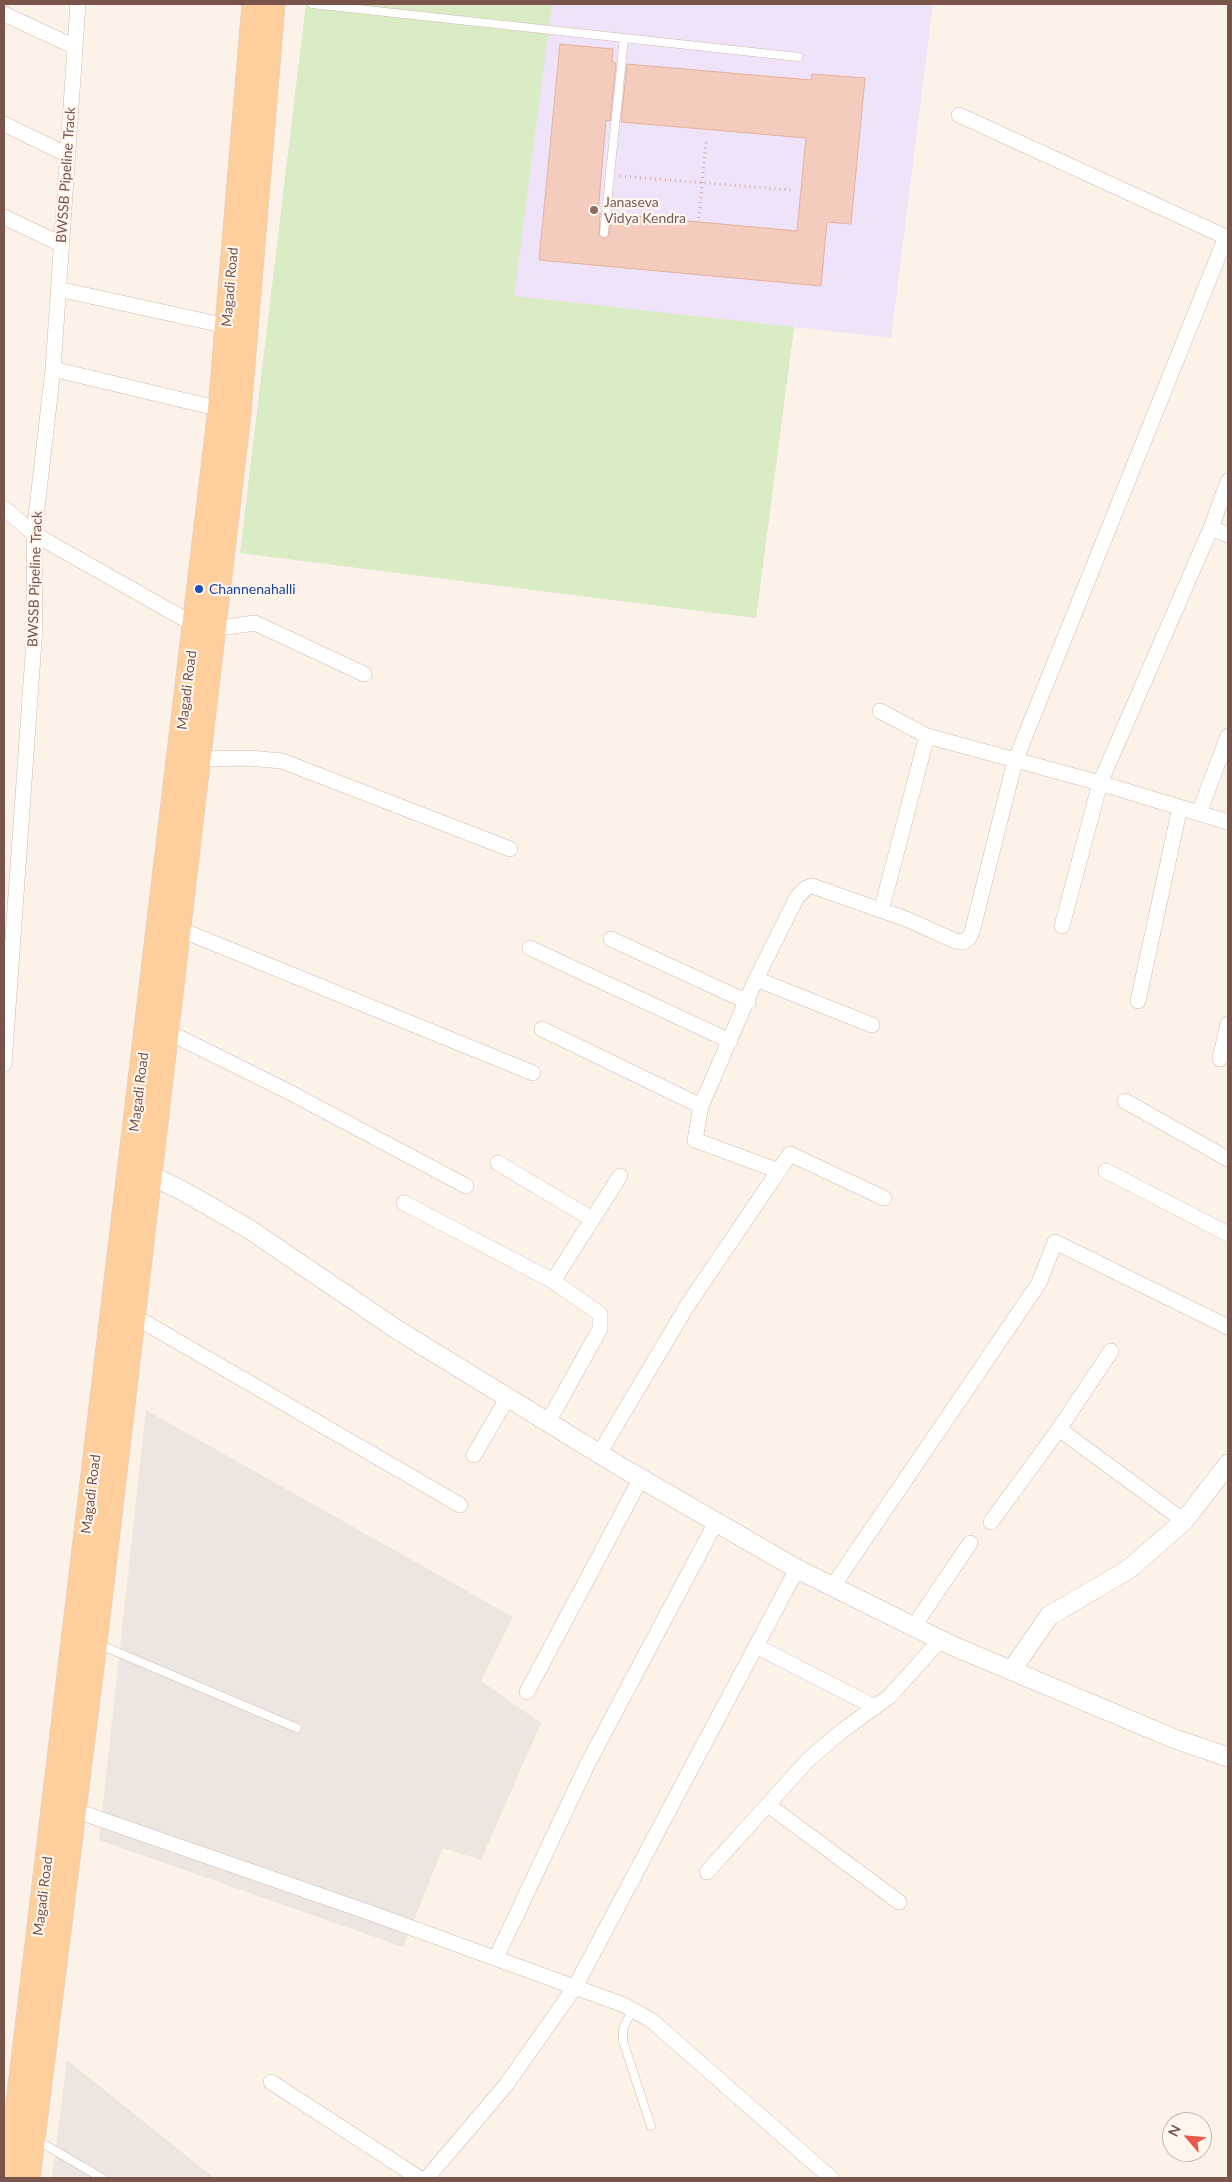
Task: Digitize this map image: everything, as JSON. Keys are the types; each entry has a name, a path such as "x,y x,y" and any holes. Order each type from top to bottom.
{"main road":[{"name":"Magadi Road","path":"28,2178 95,1643 132,1315 139,1170 166,1031 180,929 198,759 204,627 220,409 254,4"},
{"name":"Magadi Road","path":"9,2178 139,1170 204,627 239,413 273,4"}],"street":[{"name":"BWSSB Pipeline Track","path":"4,1064 7,974 35,627 34,534 53,369 78,4"},
{"path":"4,14 75,47"},
{"path":"779,1172 695,1140 701,1106 748,1002 756,979 797,897 806,888 812,886 909,920 955,941 962,942 968,939 972,932 1015,761 1227,238 959,115"},
{"path":"4,124 68,155"},
{"path":"4,217 61,244"},
{"path":"58,289 227,326"},
{"path":"53,369 220,409"},
{"path":"1062,926 1100,783 1211,528 1228,480"},
{"path":"4,508 34,534 204,627 255,624 364,674"},
{"path":"1211,528 1228,535"},
{"path":"880,711 927,736 1100,783 1228,822"},
{"path":"884,900 927,736"},
{"path":"1199,813 1228,736"},
{"path":"198,759 248,758 282,761 510,849"},
{"path":"1138,1001 1180,807"},
{"path":"180,929 533,1073"},
{"path":"611,939 748,1002"},
{"path":"530,948 730,1041"},
{"path":"756,979 872,1025"},
{"path":"1220,1059 1228,1024"},
{"path":"542,1029 701,1106"},
{"path":"166,1031 291,1093 466,1186"},
{"path":"1125,1101 1228,1159"},
{"path":"599,1454 687,1306 790,1154 884,1198"},
{"path":"498,1163 592,1219"},
{"path":"139,1170 249,1229 398,1331 599,1454 797,1569 941,1639 1012,1670 1175,1738 1228,1757"},
{"path":"1106,1171 1228,1234"},
{"path":"553,1281 620,1176"},
{"path":"404,1203 553,1281 600,1314 600,1329 548,1422"},
{"path":"833,1586 1039,1284 1055,1242 1228,1327"},
{"path":"132,1315 460,1505"},
{"path":"991,1522 1059,1429 1111,1351"},
{"path":"474,1455 508,1397"},
{"path":"1059,1429 1184,1521"},
{"path":"1012,1670 1049,1616 1129,1569 1184,1521 1228,1464"},
{"path":"528,1692 641,1478"},
{"path":"496,1958 587,1765 716,1522"},
{"path":"914,1626 970,1543"},
{"path":"427,2178 506,2085 574,1987 797,1569"},
{"path":"707,1872 808,1760 842,1731 890,1696 941,1639"},
{"path":"756,1646 875,1707"},
{"path":"768,1805 899,1902"},
{"path":"74,1810 496,1958 632,2010 651,2020 831,2178"},
{"path":"271,2082 420,2178"}],"lane":[{"path":"312,4 798,57"},
{"path":"604,233 624,38"},
{"path":"95,1643 297,1728"},
{"path":"632,2010 623,2029 623,2041 651,2126"},
{"path":"34,2138 102,2178"}],"path":[{"path":"699,218 706,142"},
{"path":"610,175 791,190"}],"shaded area":[{"name":"Janaseva Vidya Kendra","path":"306,4 933,4 891,338 794,327 756,618 240,553"},
{"path":"146,1410 513,1617 481,1681 541,1723 481,1860 443,1848 403,1947 99,1840"},
{"path":"67,2060 214,2178 52,2178"}],"green space":[{"name":"Janaseva Vidya Kendra","path":"306,4 552,4 514,296 794,327 756,618 240,553"}],"building":[{"path":"560,44 613,49 612,62 616,63 610,121 606,120 598,213 600,213 599,235 603,238 607,238 609,234 612,214 797,231 806,138 621,122 627,64 811,80 812,74 865,78 851,224 827,222 821,286 539,260"}],"place":[{"name":"Janaseva Vidya Kendra","path":"594,210"},
{"name":"Channenahalli","path":"199,589"}]}
